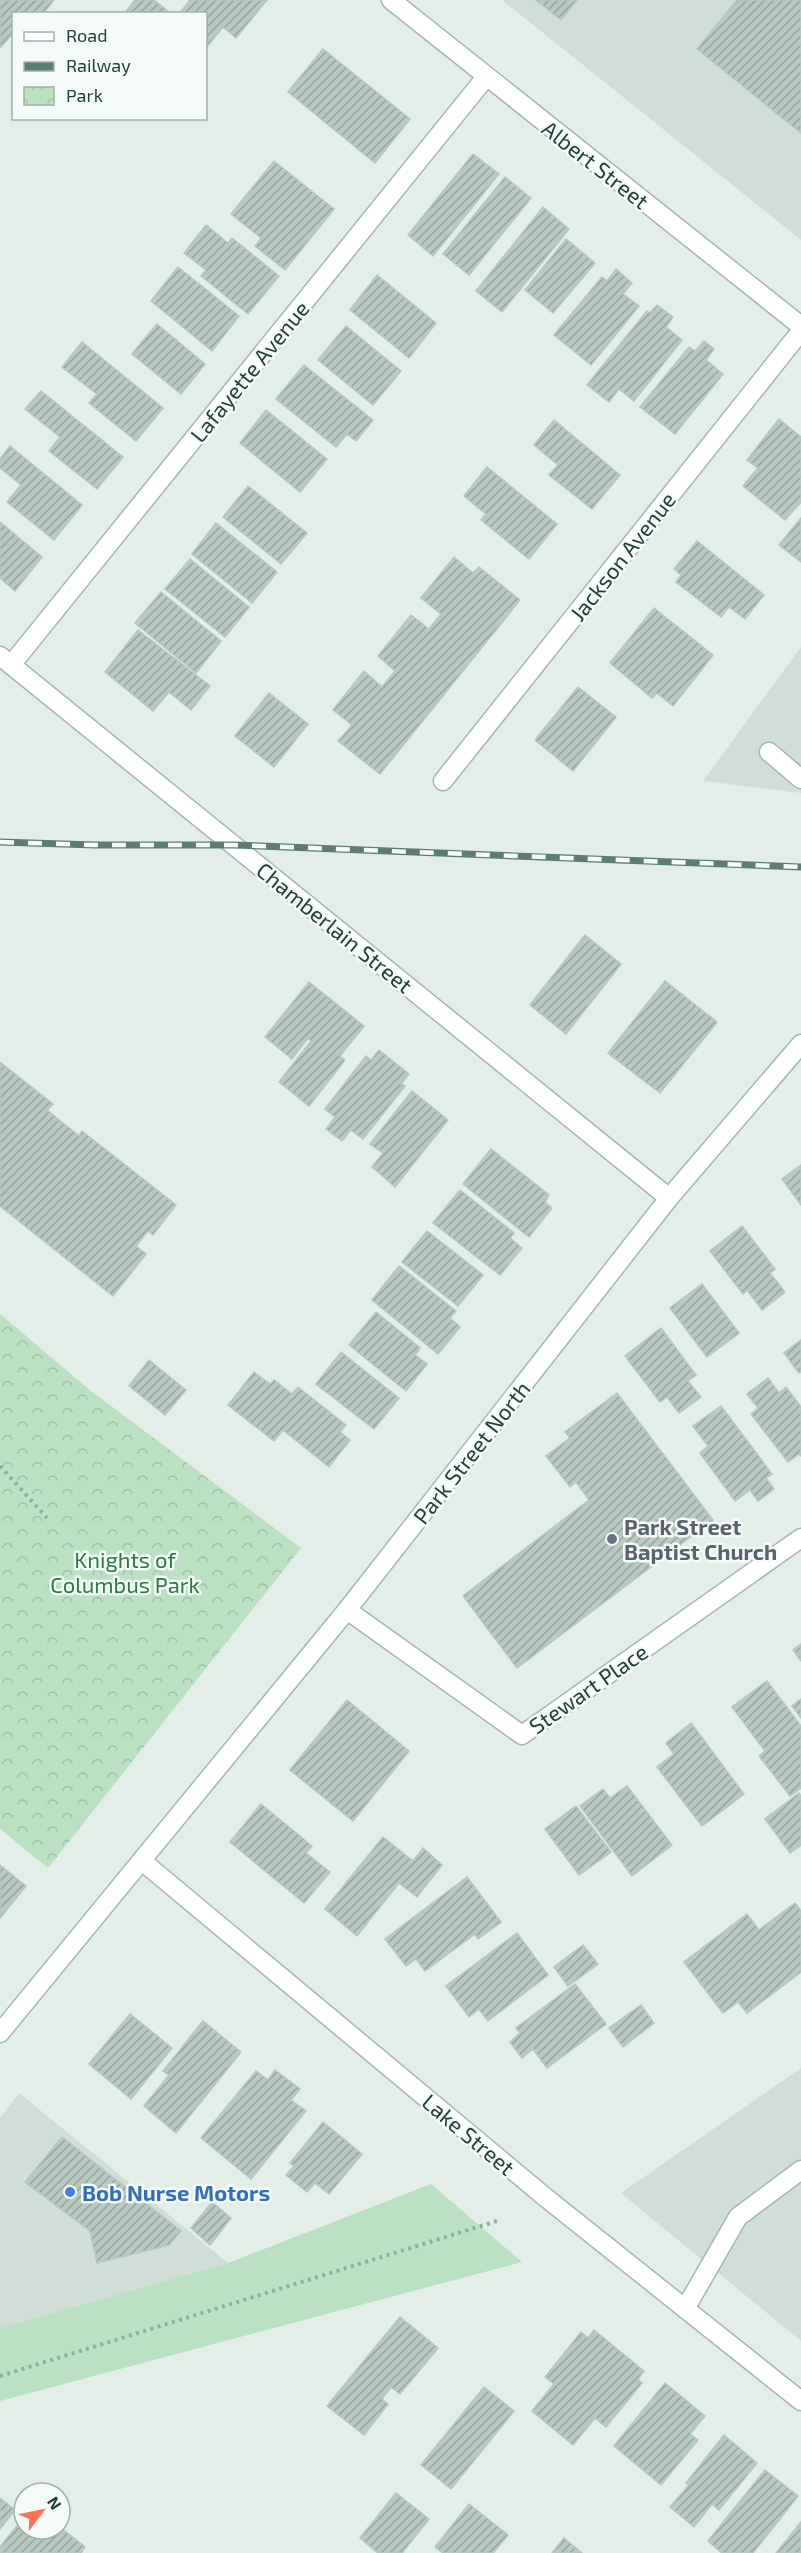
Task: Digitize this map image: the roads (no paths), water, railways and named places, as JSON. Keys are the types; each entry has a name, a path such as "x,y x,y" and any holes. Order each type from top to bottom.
{"street":[{"name":"Albert Street","path":"392,0 801,326"},
{"name":"Lafayette Avenue","path":"6,661 486,77"},
{"name":"Jackson Avenue","path":"443,781 801,331"},
{"name":"Chamberlain Street","path":"6,661 669,1198"},
{"path":"769,752 801,779"},
{"name":"Park Street North","path":"0,2033 347,1610 669,1198 801,1044"},
{"name":"Stewart Place","path":"347,1610 522,1735 801,1539"},
{"name":"Lake Street","path":"142,1861 536,2189 801,2401"},
{"path":"685,2309 738,2217 801,2170"}],"railway":[{"path":"0,842 234,845 801,867"}],"place":[{"name":"Park Street Baptist Church","path":"612,1539"},
{"name":"Bob Nurse Motors","path":"70,2192"}],"park label":[{"name":"Knights of Columbus Park","path":"125,1572"}]}
